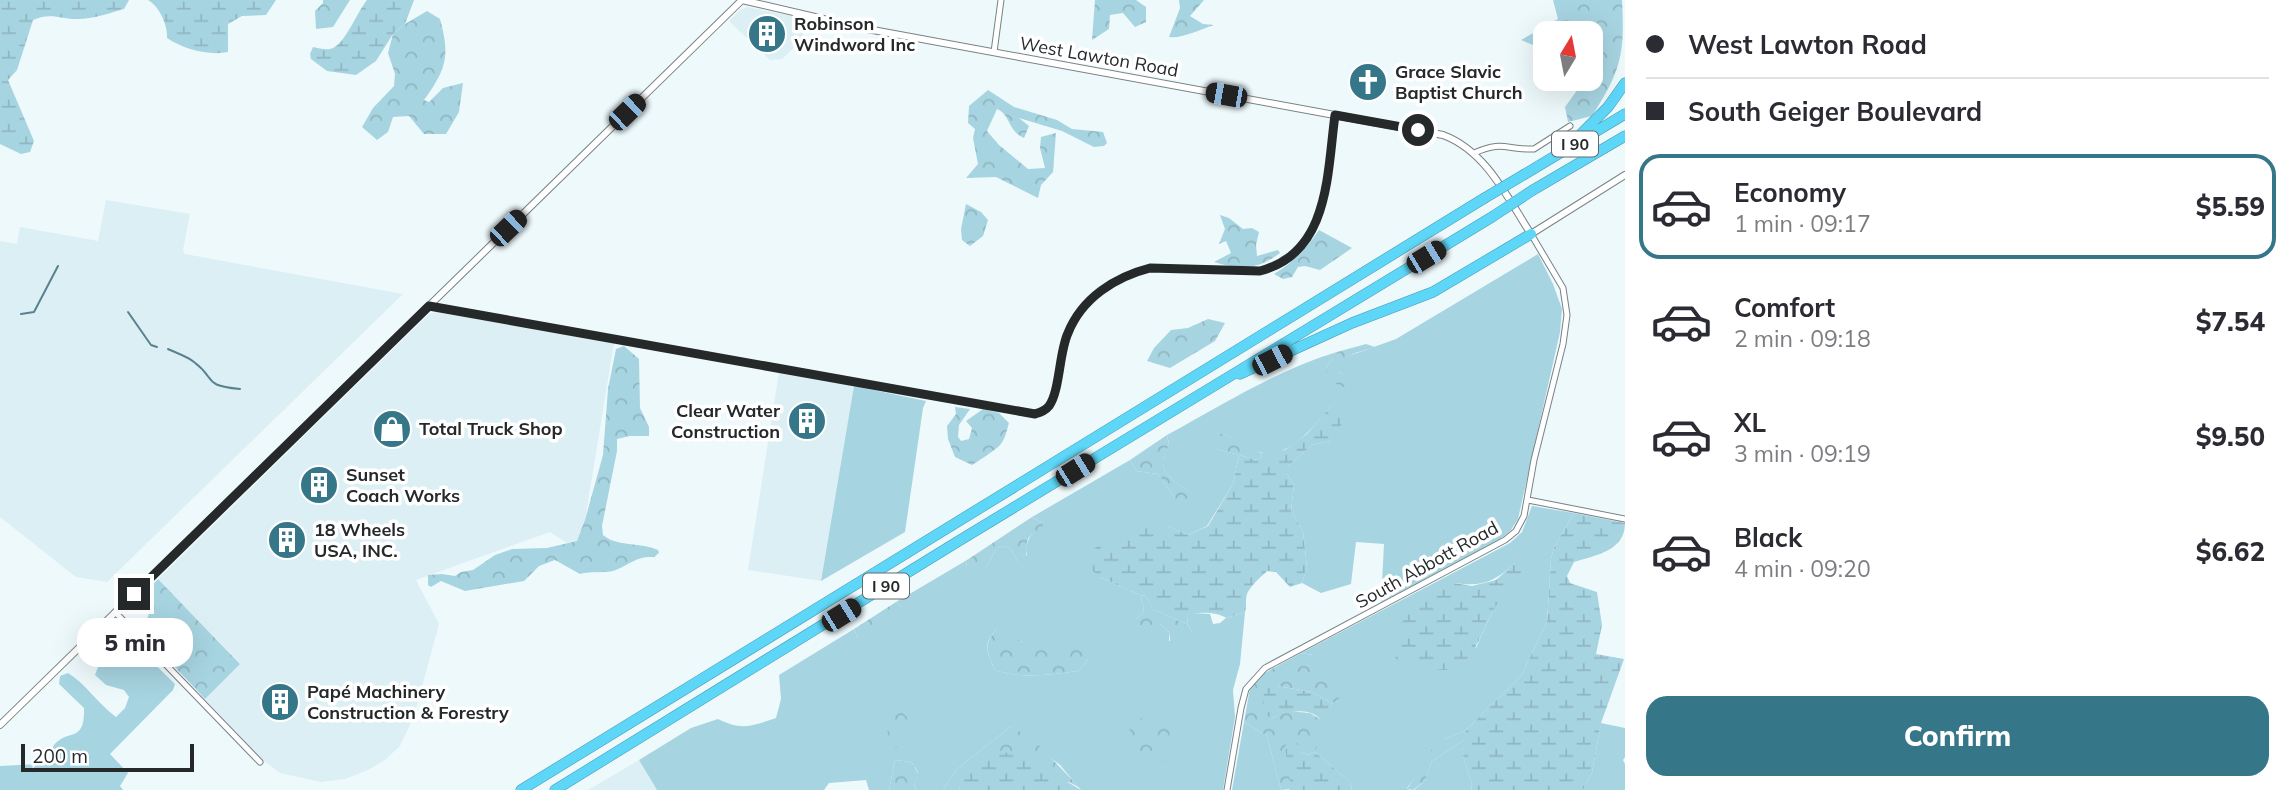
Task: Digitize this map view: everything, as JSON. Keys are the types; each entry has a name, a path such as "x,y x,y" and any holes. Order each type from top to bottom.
{"highway":[{"path":"1565,150 1608,107 1625,83"},
{"name":"I 90","path":"521,790 1625,114"},
{"name":"I 90","path":"555,790 1625,136"},
{"path":"1217,383 1252,370 1352,323 1433,292 1531,234"}],"street":[{"path":"0,725 742,0"},
{"name":"West Lawton Road","path":"742,0 862,29 1443,135 1456,140 1483,162 1531,234"},
{"path":"994,52 1001,0"},
{"path":"429,306 1035,414 1046,410 1052,401 1062,350 1074,320 1090,299 1116,281 1132,272 1150,268 1260,271 1278,265 1298,251 1313,232 1317,222 1335,115"},
{"path":"1474,153 1499,145 1534,149 1570,126"},
{"path":"1531,234 1625,174"},
{"name":"South Abbott Road","path":"1227,790 1246,689 1265,668 1505,540 1516,531 1528,500 1534,460 1563,344 1567,314 1562,286 1531,234"},
{"path":"1528,500 1625,519"},
{"path":"115,612 260,762"}],"shaded area":[{"path":"747,7 807,19 803,39 782,59 770,60 729,21"},
{"path":"106,200 190,214 183,250 185,254 403,294 107,582 76,577 0,517 0,241 17,244 20,227 98,241"},
{"path":"437,312 614,343 585,520 577,541 567,543 550,532 416,580 439,624 414,716 400,746 385,760 345,779 321,782 280,773 263,760 205,699 240,663 158,579 429,314"},
{"path":"779,372 854,386 821,581 748,570"},
{"path":"639,760 657,790 588,790"}],"green space":[{"path":"0,0 129,0 124,9 95,17 78,19 50,16 33,20 17,70 8,80 34,141 30,152 21,154 0,144"},
{"path":"148,0 276,0 266,15 242,16 228,24 228,52 213,53 188,48 167,38 162,16"},
{"path":"323,0 350,0 333,27 316,29 315,11"},
{"path":"367,0 414,0 405,24 393,34 376,61 356,75 327,71 311,59 313,47 335,47"},
{"path":"1095,0 1136,0 1146,7 1146,22 1135,27 1123,13 1110,15 1109,29 1092,40"},
{"path":"1179,0 1204,0 1190,16 1203,24 1214,25 1186,35 1169,37 1180,8"},
{"path":"1553,0 1622,0 1623,35 1615,74 1592,116 1568,122 1565,107 1577,91 1603,91 1603,21 1554,21 1558,19"},
{"path":"427,11 440,19 445,52 442,70 424,100 429,102 443,88 463,83 459,112 446,134 424,134 409,116 393,117 388,132 377,140 362,127 373,108 394,86 395,74 388,53 393,34"},
{"path":"1533,33 1533,45 1521,40"},
{"path":"988,90 1014,107 1057,120 1072,129 1103,132 1107,143 1094,147 1062,131 1019,118 1029,126 1024,138 997,109 987,131 999,145 1028,169 1045,168 1040,148 1041,137 1056,133 1053,172 1041,185 1038,198 996,177 966,178 978,164 973,138 975,129 968,123 969,106"},
{"path":"966,204 981,212 988,220 983,236 970,246 962,240 961,229"},
{"path":"1220,215 1229,218 1243,229 1252,228 1259,232 1257,256 1278,250 1280,253 1264,263 1248,267 1214,262 1231,253 1226,241 1219,244 1225,229"},
{"path":"1319,230 1352,248 1320,270 1298,267 1292,277 1283,279 1274,274 1299,255"},
{"path":"1538,254 1562,309 1560,332 1518,519 1511,530 1499,540 1381,602 1384,544 1356,542 1351,584 1321,593 1302,583 1307,567 1303,531 1291,511 1294,485 1287,474 1287,467 1312,445 1331,441 1331,406 1300,440 1280,451 1259,452 1224,434 1217,449 1239,455 1233,484 1207,526 1188,535 1168,526 1100,577 1142,596 1143,613 1136,619 1160,624 1169,632 1169,641 1192,632 1187,616 1192,613 1210,614 1213,624 1245,612 1240,664 1233,690 1235,717 1223,790 1081,790 1060,765 1010,727 957,769 943,790 917,790 914,786 918,772 911,762 895,760 889,790 869,790 866,780 829,783 824,790 657,790 639,760 691,728 718,719 747,726 776,718 781,699 779,675 854,629 858,639 902,607 896,602 967,560 966,568 987,566 997,548 1006,546 1018,562 1027,555 1030,537 1043,523 1032,517 1130,460 1136,471 1158,474 1175,498 1190,491 1166,472 1163,460 1169,444 1167,435 1271,378 1337,352 1326,368 1346,376 1338,372 1338,364 1343,358 1396,339","holes":["996,630 1023,642 1088,659 1079,671 1058,674 1026,676 995,670 987,645"]},
{"path":"1208,319 1225,323 1215,341 1170,368 1147,361 1154,348 1171,330 1188,328"},
{"path":"1366,344 1375,347 1346,357 1339,366 1338,372 1346,376 1359,373 1361,380 1357,386 1341,387 1328,379 1326,368 1337,352"},
{"path":"624,346 639,359 640,408 649,427 649,436 617,439 602,526 603,535 615,541 658,550 659,553 654,557 637,559 610,572 580,574 555,560 539,566 524,581 465,591 441,581 431,587 428,585 428,575 455,576 473,570 495,555 512,549 547,548 577,541 603,455 608,389 616,349"},
{"path":"854,386 926,401 905,532 821,581"},
{"path":"1343,403 1347,416 1331,441 1312,445 1287,467 1287,474 1294,485 1291,511 1303,531 1307,567 1302,583 1290,587 1276,572 1267,571 1248,591 1245,612 1226,618 1212,613 1191,614 1187,616 1188,625 1153,609 1145,595 1100,577 1088,567 1093,549 1132,529 1168,526 1188,535 1208,526 1233,484 1239,455 1257,460 1262,457 1261,453 1285,450 1307,434 1331,406"},
{"path":"955,407 970,409 959,425 958,437 961,441 969,439 972,428 966,421 983,409 999,413 1009,423 1000,445 972,465 955,457 948,439 947,426 956,414"},
{"path":"1216,434 1224,434 1261,453 1262,457 1257,460 1217,449 1212,441"},
{"path":"1167,435 1169,445 1163,461 1164,467 1170,478 1190,491 1190,497 1185,501 1175,498 1158,474 1136,471 1130,460"},
{"path":"1532,506 1574,513 1554,547 1547,622 1521,676 1466,730 1445,739 1407,788 1409,790 1352,790 1350,782 1315,752 1332,703 1338,701 1313,655 1301,653 1510,543 1522,532","holes":["1515,563 1485,627 1476,648 1454,583 1487,582"]},
{"path":"1574,513 1625,523 1624,532 1615,546 1574,562 1567,576 1570,583 1597,592 1602,625 1596,654 1624,659 1601,723 1592,773 1583,790 1471,790 1472,785 1462,752 1466,730 1521,676 1547,622 1554,547"},
{"path":"1032,517 1043,523 1043,528 1028,539 1024,562 1018,562 1006,546 997,548 987,566 973,572 966,568 967,560"},
{"path":"1524,561 1531,569 1528,575 1501,599 1479,641 1465,660 1456,667 1435,669 1396,660 1393,649 1402,622 1420,602 1454,583 1472,586 1496,580 1515,563"},
{"path":"158,579 240,664 205,699 142,632 149,613 145,601 146,593"},
{"path":"1145,595 1153,609 1188,625 1192,632 1190,642 1178,648 1171,646 1169,632 1160,624 1149,629 1136,624 1136,619 1143,613 1144,606 1141,602 1142,596"},
{"path":"896,602 902,607 899,615 870,640 858,639 854,629"},
{"path":"117,628 126,630 128,638 175,684 173,690 110,754 128,773 120,786 123,790 0,790 0,766 49,761 54,745 59,740 75,734 82,727 84,708 59,684 60,676 68,673 75,678 116,717 125,708 129,697 124,690 106,685 95,675"},
{"path":"997,629 1023,642 1073,640 1088,648 1088,659 1079,671 1058,674 1026,676 995,670 987,649 989,640"},
{"path":"1301,653 1313,655 1340,694 1338,701 1332,703 1312,692 1277,686 1272,718 1287,711 1310,713 1323,721 1325,728 1315,752 1308,755 1301,752 1291,789 1281,790 1267,736 1244,722 1250,688 1261,675"},
{"path":"1277,686 1312,692 1332,703 1325,728 1316,716 1302,711 1272,718 1265,715 1263,697 1266,689"},
{"path":"895,706 907,717 907,730 895,750 891,747 884,715 888,709"},
{"path":"1137,718 1147,719 1153,728 1168,728 1175,736 1175,751 1163,761 1140,755 1129,728"},
{"path":"1244,722 1267,736 1281,790 1232,790"},
{"path":"1601,723 1625,728 1625,790 1583,790 1592,773"},
{"path":"1010,727 1030,736 1080,788 1069,782 962,778 959,790 943,790 957,769"},
{"path":"1466,730 1465,739 1432,761 1425,781 1413,790 1407,789 1417,774 1416,762 1445,739"},
{"path":"1465,739 1462,752 1472,785 1471,790 1414,790 1425,781 1432,761"},
{"path":"1291,740 1297,741 1301,752 1308,755 1315,752 1350,782 1352,790 1289,790 1291,788 1285,746"},
{"path":"1009,752 1029,759 1081,790 959,790 962,778 971,768"},
{"path":"895,760 911,762 918,773 914,786 917,790 889,790"}],"waterway":[{"path":"21,314 34,312 58,266"},
{"path":"128,312 151,345 157,347"},
{"path":"168,349 191,360 211,381 220,386 240,389"}],"place":[{"name":"Robinson Windword Inc","path":"767,34"},
{"name":"Grace Slavic Baptist Church","path":"1368,82"},
{"name":"Clear Water Construction","path":"807,421"},
{"name":"Total Truck Shop","path":"392,429"},
{"name":"Sunset Coach Works","path":"319,485"},
{"name":"18 Wheels USA, INC.","path":"287,540"},
{"name":"Papé Machinery Construction & Forestry","path":"280,702"}],"route":[{"path":"134,594 429,306 1035,414 1046,410 1052,401 1062,350 1074,320 1090,299 1101,290 1132,272 1150,268 1260,271 1278,265 1298,251 1313,232 1317,222 1335,115 1418,130"}]}
